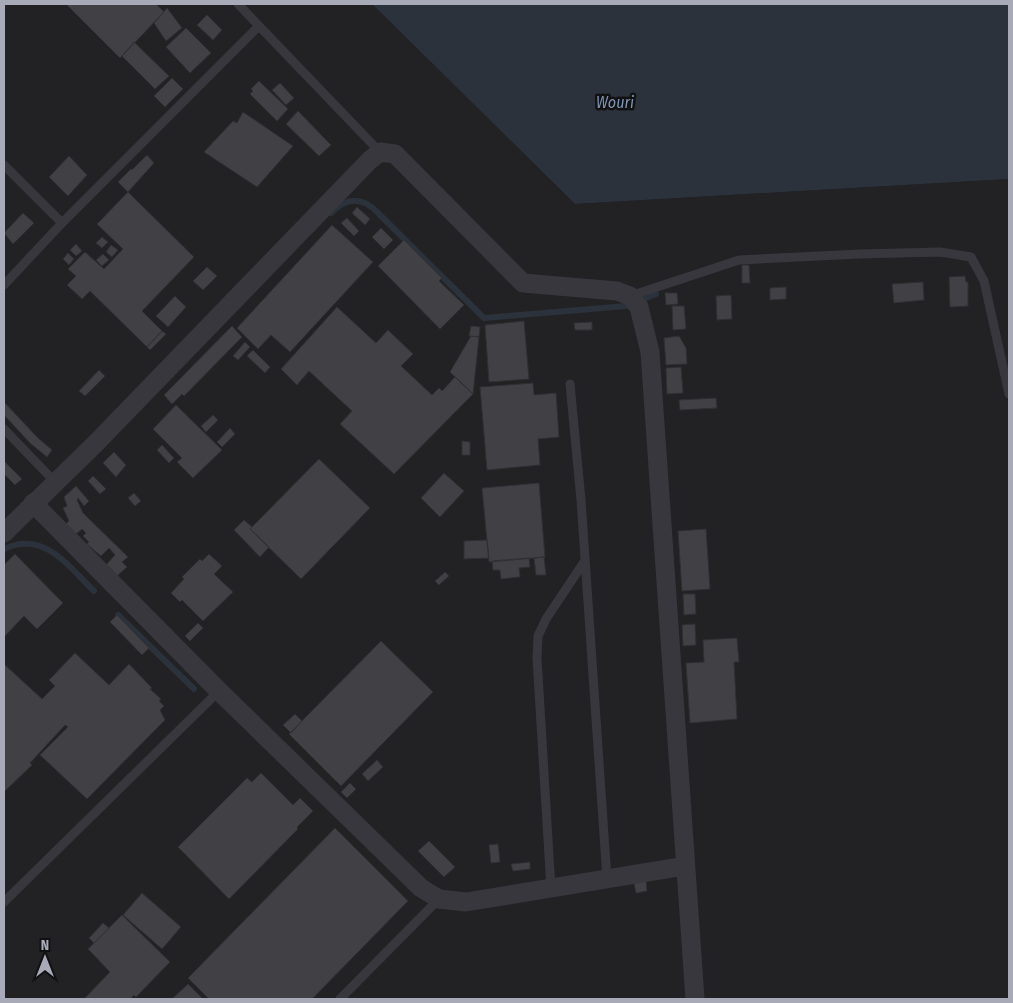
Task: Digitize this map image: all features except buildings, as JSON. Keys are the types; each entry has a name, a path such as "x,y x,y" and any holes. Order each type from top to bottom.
{"street":[{"path":"4,533 103,436 370,160 380,152 395,154 524,283 617,291 630,296 639,307 650,352 695,999"},
{"path":"33,503 219,691 421,888 439,899 466,902 685,866"}],"lane":[{"path":"238,4 380,152"},
{"path":"4,285 62,223 259,26"},
{"path":"4,165 62,223"},
{"path":"630,296 739,260 940,252 971,257 984,282 1009,394"},
{"path":"570,384 581,500 607,879"},
{"path":"4,429 55,482"},
{"path":"552,889 537,658 538,636 546,619 584,562"},
{"path":"4,902 219,691"},
{"path":"340,999 439,899"}],"shaded area":[{"path":"4,4 372,4 575,204 1009,179 1009,999 4,999"}],"water":[{"name":"Wouri","path":"372,4 1009,4 1009,179 575,204"}],"waterway":[{"path":"331,213 342,204 354,201 365,203 377,212"},
{"path":"378,213 484,318 626,306 656,294"},
{"path":"4,549 18,544 31,544 43,547 65,562 94,591"},
{"path":"118,615 194,689"}]}
